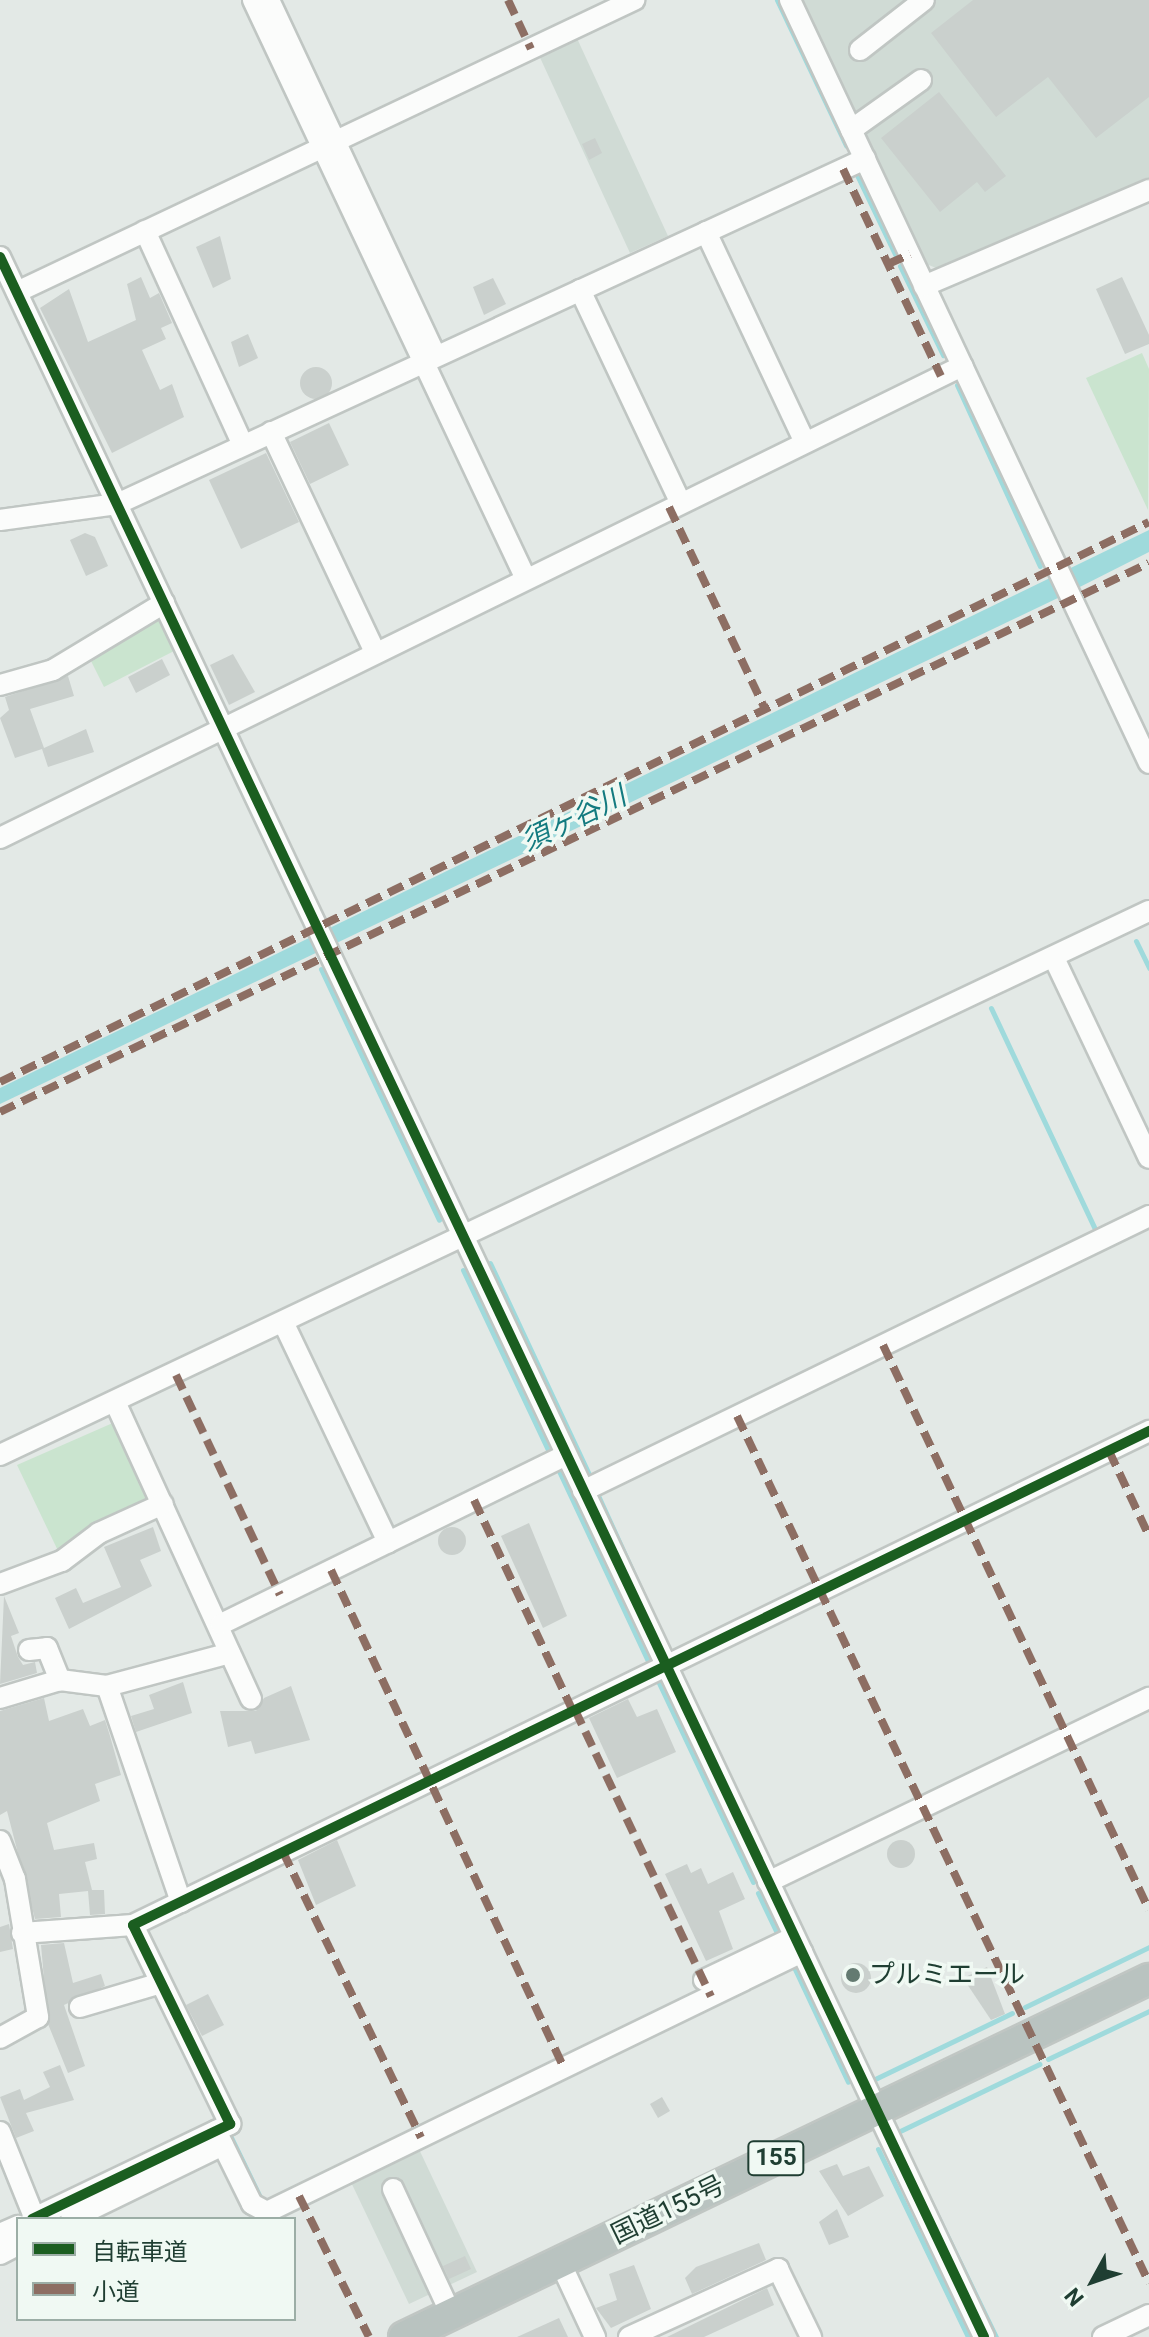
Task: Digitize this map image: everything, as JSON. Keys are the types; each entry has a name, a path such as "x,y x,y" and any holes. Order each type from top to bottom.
{"highway":[{"name":"国道155号","path":"404,2337 1149,1979"}],"street":[{"path":"253,0 328,144 429,360 525,577"},
{"path":"269,0 328,144"},
{"path":"17,292 634,0"},
{"path":"790,0 1149,763"},
{"path":"860,50 924,0"},
{"path":"851,130 921,80"},
{"path":"0,520 117,504 865,159"},
{"path":"924,286 1149,190"},
{"path":"145,231 243,445"},
{"path":"706,232 805,442"},
{"path":"0,257 984,2337"},
{"path":"580,290 680,502"},
{"path":"0,838 221,724 962,366"},
{"path":"271,432 374,650"},
{"path":"0,685 53,670 164,603"},
{"path":"0,1455 116,1404 1149,911"},
{"path":"1054,958 1149,1158"},
{"path":"583,1491 1149,1216"},
{"path":"284,1324 388,1542"},
{"path":"116,1404 221,1624 230,1653 251,1699"},
{"path":"22,1933 133,1925 1149,1431"},
{"path":"221,1624 566,1455"},
{"path":"0,1584 62,1561 99,1533 163,1504"},
{"path":"29,1650 47,1648 60,1680"},
{"path":"0,1698 60,1680 107,1686 230,1653"},
{"path":"107,1686 181,1902"},
{"path":"768,1882 1149,1698"},
{"path":"0,1841 15,1879 38,2017 0,2038"},
{"path":"75,2217 220,2138 230,2124 133,1925"},
{"path":"704,1980 798,1944"},
{"path":"220,2138 252,2204 267,2212 798,1944"},
{"path":"80,2007 161,1983"},
{"path":"0,2132 29,2217"},
{"path":"37,2217 220,2138"},
{"path":"393,2189 451,2314"},
{"path":"560,2262 595,2337"},
{"path":"629,2337 778,2269 811,2337"},
{"path":"1103,2337 1149,2315"}],"shaded area":[{"path":"799,0 1149,0 1149,178 936,268 924,263"},
{"path":"575,34 668,236 630,253 537,51"},
{"path":"417,2145 477,2272 409,2304 349,2178"}],"green space":[{"path":"1142,353 1149,369 1148,510 1086,378"},
{"path":"156,616 174,651 104,687 88,655"},
{"path":"115,1422 152,1500 61,1557 17,1465"}],"water":[{"name":"須ヶ谷川","path":"1149,530 1149,552 1060,597 0,1104 0,1088"}],"building":[{"path":"973,0 1149,0 1149,97 1096,138 1048,77 996,117 931,33"},
{"path":"939,92 1006,176 985,192 977,182 940,212 881,138"},
{"path":"595,138 602,153 589,160 582,144"},
{"path":"220,236 231,279 213,288 196,247"},
{"path":"141,277 150,298 159,293 172,323 161,328 166,339 142,350 160,390 172,384 184,417 112,453 40,308 69,289 88,342 136,320 127,284"},
{"path":"1122,277 1149,335 1149,344 1125,354 1096,289"},
{"path":"493,278 506,304 484,315 473,287"},
{"path":"248,334 258,358 239,367 231,342"},
{"path":"316,367 327,372 332,383 327,394 316,399 305,394 300,383 305,372"},
{"path":"329,423 349,465 310,484 290,442"},
{"path":"266,453 299,522 241,549 209,480"},
{"path":"85,533 95,537 108,566 86,576 70,540"},
{"path":"233,654 255,692 229,705 210,665"},
{"path":"162,659 170,675 136,693 128,677"},
{"path":"68,676 74,696 30,709 44,748 86,729 94,752 48,767 42,749 15,758 0,718 9,710 5,697"},
{"path":"529,1523 567,1616 543,1628 501,1536"},
{"path":"153,1527 161,1551 140,1560 152,1586 69,1629 55,1598 76,1588 83,1603 121,1587 104,1547"},
{"path":"452,1527 462,1531 466,1541 462,1551 452,1555 442,1551 438,1541 442,1531"},
{"path":"4,1596 19,1633 11,1636 18,1657 23,1665 35,1662 37,1673 0,1684"},
{"path":"183,1682 192,1713 136,1732 131,1716 154,1709 149,1695"},
{"path":"291,1686 310,1740 255,1754 251,1741 228,1747 220,1711 256,1711 264,1698"},
{"path":"44,1698 49,1721 83,1709 90,1726 105,1720 110,1736 121,1775 95,1784 100,1801 47,1823 54,1850 94,1843 97,1859 85,1862 92,1890 104,1890 105,1914 90,1915 88,1891 59,1894 61,1917 35,1919 7,1811 0,1815 0,1711"},
{"path":"628,1699 637,1717 657,1709 676,1752 617,1778 589,1718"},
{"path":"337,1840 356,1886 316,1905 298,1860"},
{"path":"901,1840 911,1844 915,1854 911,1864 901,1868 891,1864 887,1854 891,1844"},
{"path":"687,1864 691,1873 701,1868 708,1884 733,1872 745,1899 719,1911 733,1949 706,1961 665,1874"},
{"path":"9,1924 13,1949 0,1952 0,1927"},
{"path":"64,1943 73,1983 101,1974 105,1986 64,2005 85,2066 68,2073 48,2024 41,1945"},
{"path":"856,1963 867,1967 871,1978 867,1989 856,1993 845,1989 841,1978 845,1967"},
{"path":"987,1967 1005,2014 991,2020 963,1978"},
{"path":"208,1994 224,2025 202,2036 186,2005"},
{"path":"60,2065 74,2100 26,2113 34,2131 16,2138 0,2097 20,2089 24,2100 50,2087 43,2072"},
{"path":"662,2097 670,2111 658,2118 650,2104"},
{"path":"837,2164 843,2176 869,2166 884,2196 848,2216 819,2171"},
{"path":"837,2209 849,2237 829,2245 819,2222"},
{"path":"759,2243 766,2260 692,2294 685,2278 696,2267"},
{"path":"465,2256 471,2269 449,2279 443,2266"},
{"path":"634,2265 651,2309 611,2328 596,2308 617,2300 609,2274"},
{"path":"767,2288 774,2305 704,2337 667,2337"},
{"path":"559,2318 568,2337 517,2337"}],"waterway":[{"path":"777,0 846,145"},
{"path":"857,175 895,254"},
{"path":"900,266 943,355"},
{"path":"957,385 1040,566"},
{"path":"1136,941 1149,968"},
{"path":"321,969 439,1220"},
{"path":"991,1008 1096,1231"},
{"path":"490,1263 591,1479"},
{"path":"463,1270 551,1456"},
{"path":"559,1471 648,1661"},
{"path":"596,1491 648,1605"},
{"path":"659,1683 753,1882"},
{"path":"758,1893 777,1933"},
{"path":"1025,2007 1149,1947"},
{"path":"793,1965 848,2082"},
{"path":"1048,2059 1149,2011"},
{"path":"875,2079 1012,2013"},
{"path":"900,2137 898,2132 1039,2064"},
{"path":"229,2133 260,2197"},
{"path":"878,2149 968,2337"},
{"path":"923,2186 996,2337"}],"marked path":[{"path":"508,0 531,49"},
{"path":"843,169 941,376"},
{"path":"888,264 910,254"},
{"path":"669,507 766,711"},
{"path":"0,1082 1149,522"},
{"path":"0,1112 1149,563"},
{"path":"883,1345 1149,1910"},
{"path":"176,1375 280,1595"},
{"path":"737,1416 1149,2283"},
{"path":"1109,1451 1149,1536"},
{"path":"474,1500 573,1711"},
{"path":"331,1570 564,2068"},
{"path":"575,1710 711,1996"},
{"path":"283,1852 421,2137"},
{"path":"299,2196 369,2337"}],"cycle path":[{"path":"0,257 984,2337"},
{"path":"36,2217 230,2124 133,1925 1149,1431"}],"place":[{"name":"プルミエール","path":"853,1975"}]}
